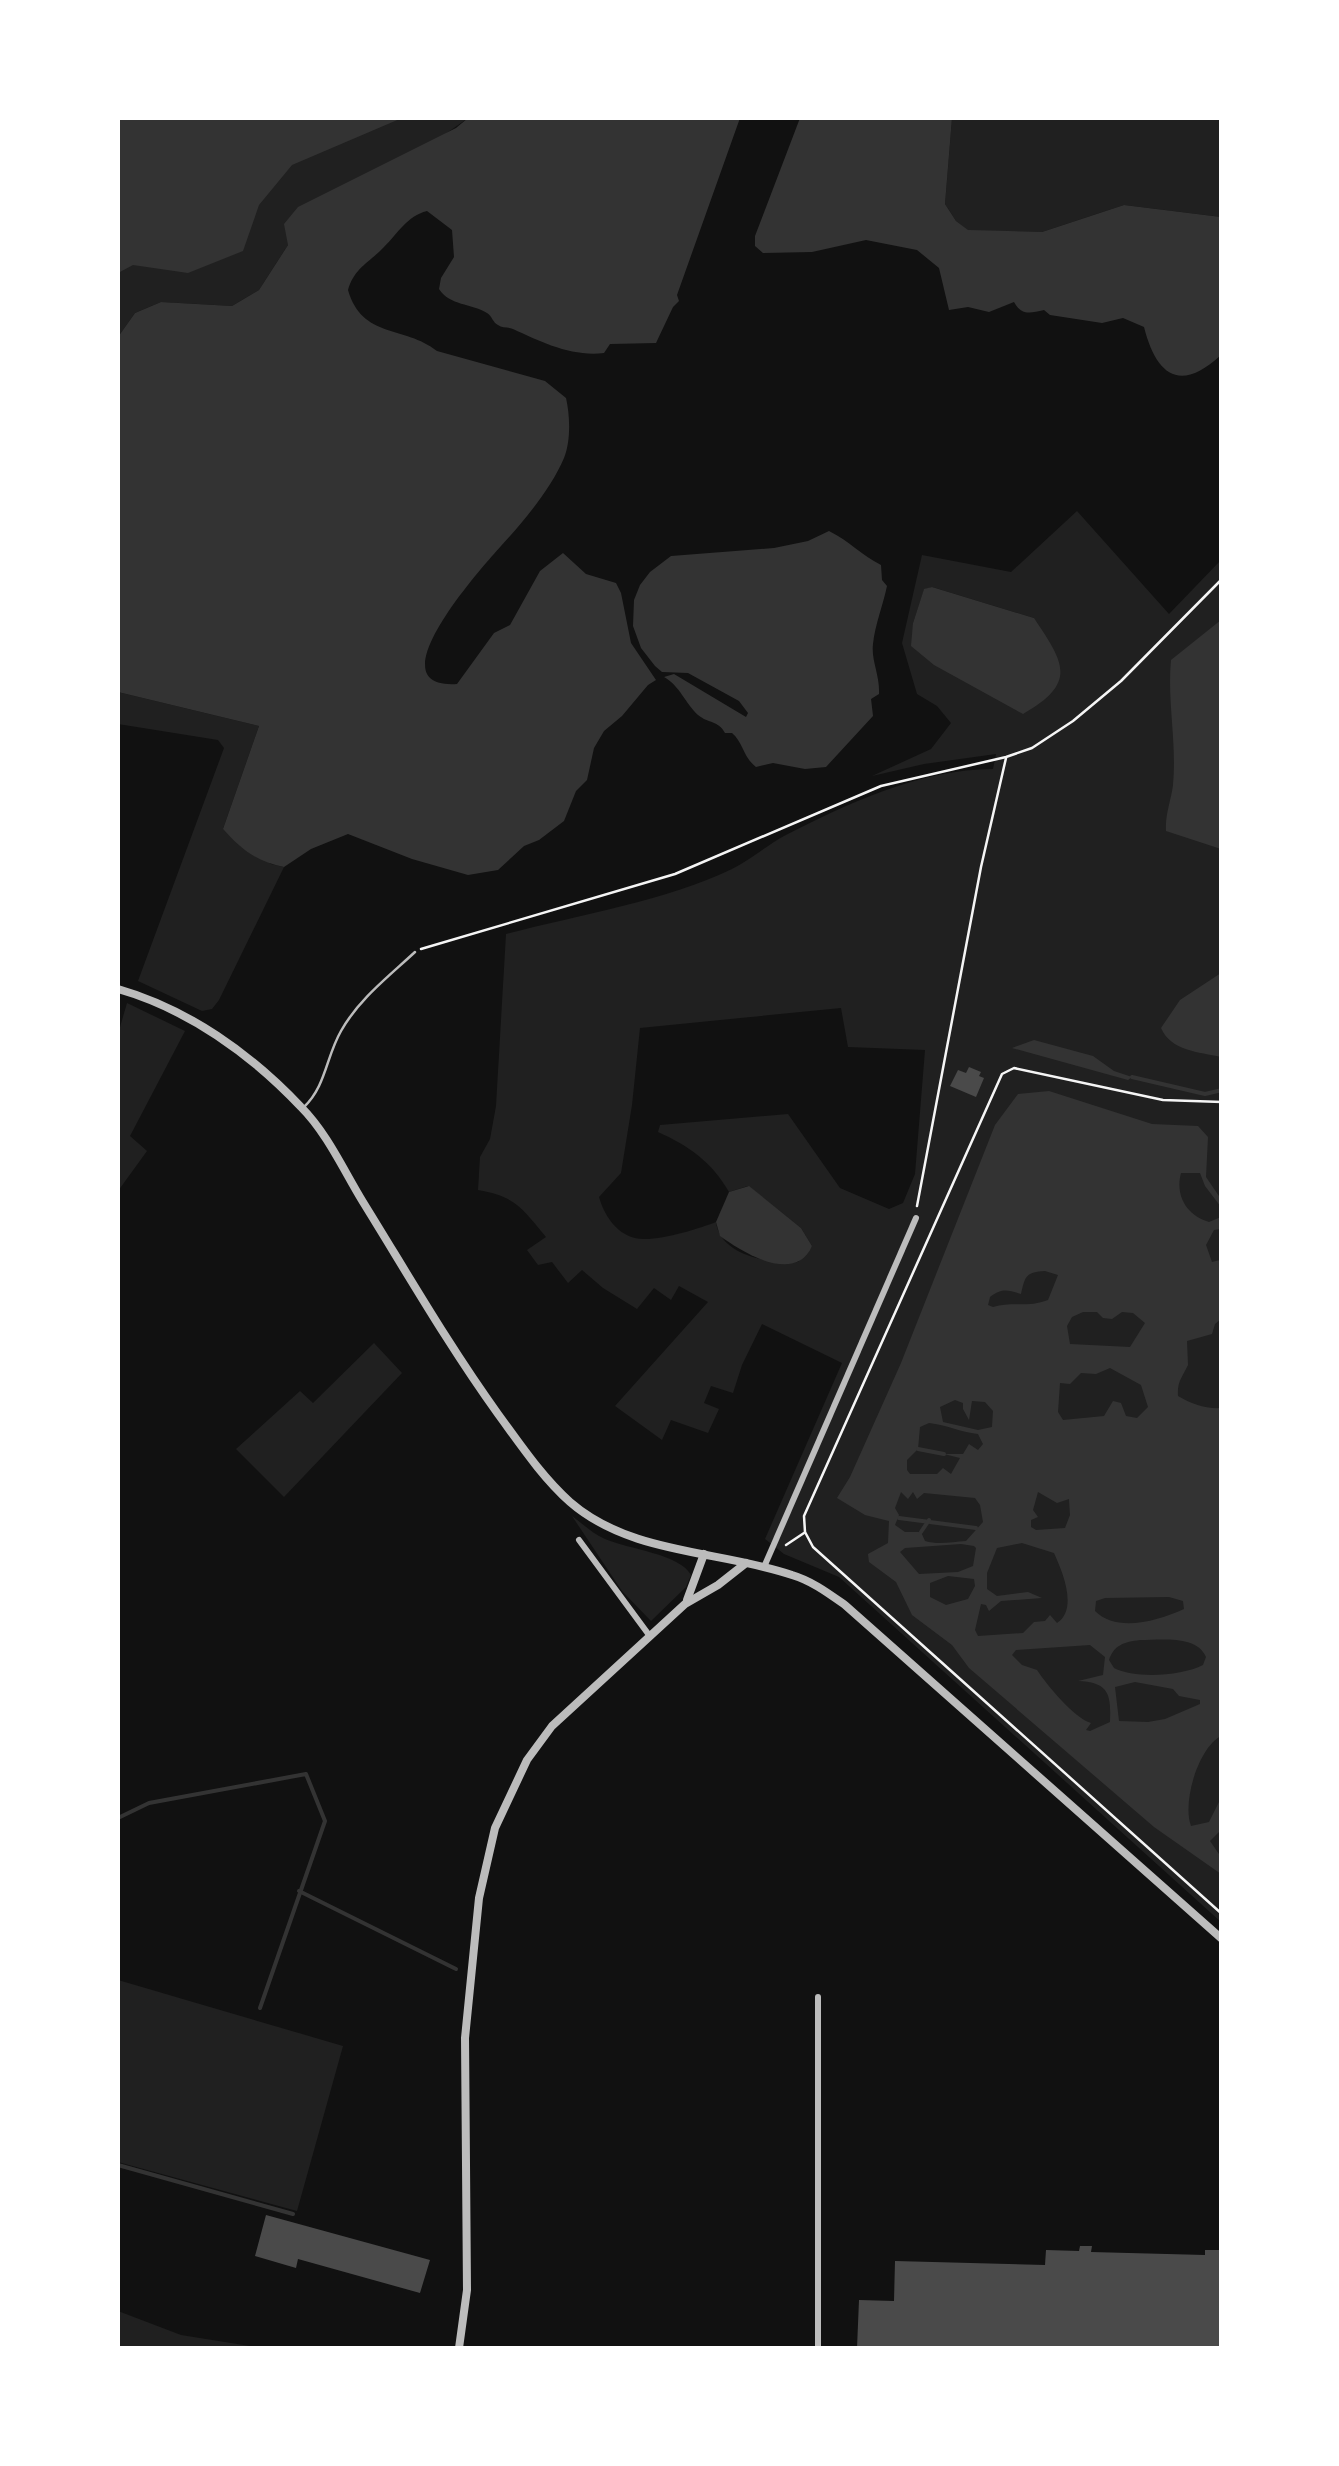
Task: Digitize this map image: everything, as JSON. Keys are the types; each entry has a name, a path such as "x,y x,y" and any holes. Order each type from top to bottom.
{"street":[{"path":"118,989 178,1012 206,1028 260,1067 302,1108 476,1383 549,1480 572,1504 640,1541 766,1563 818,1586 845,1604 1222,1939"},
{"path":"766,1563 916,1218"},
{"path":"579,1540 649,1635"},
{"path":"685,1604 704,1554"},
{"path":"458,2348 466,2290 465,2038 479,1898 495,1828 527,1760 552,1726 685,1604 747,1562"},
{"path":"818,1997 818,2348"}],"lane":[{"path":"302,1108 318,1092 339,1034 360,1003 415,952"}],"path":[{"path":"415,952 675,874 880,786 1032,748 1121,681 1222,579"},
{"path":"916,1218 980,867 1006,757"},
{"path":"1222,1102 1163,1100 1014,1068 1002,1074 804,1516 805,1532 813,1547 1222,1914"},
{"path":"766,1563 805,1532"}],"shaded area":[{"path":"118,118 468,118 288,245 259,290 232,306 161,302 135,313 118,337"},
{"path":"118,118 402,118 292,165 259,205 243,251 188,273 133,265 118,273"},
{"path":"468,118 740,118 677,295 679,301 656,343 610,344 604,353 569,351 500,326 487,313 449,299 439,289 454,257 452,230 427,211 403,226 358,271 348,290 354,306 374,324 437,351 545,381 566,398 569,428 564,458 536,505 440,624 425,668 434,681 457,684 494,633 510,625 540,571 563,553 586,574 616,583 631,643 656,680 604,731 594,748 587,780 576,791 564,821 524,846 498,870 468,875 348,834 311,849 284,867 274,865 250,854 223,829 259,726 118,692 118,337 135,313 161,302 232,306 259,290 288,245 284,224 298,207 456,128"},
{"path":"800,118 952,118 945,204 956,221 968,230 1042,232 1124,205 1221,217 1221,355 1193,374 1181,376 1171,373 1155,357 1144,327 1123,318 1102,323 1050,315 1044,310 1027,312 1014,302 989,312 968,307 949,310 939,268 917,250 866,240 812,252 763,253 755,246 755,236"},
{"path":"952,118 1221,118 1221,217 1124,205 1042,232 968,231 945,204"},
{"path":"1077,511 1169,614 1221,560 1221,1922 839,1577 784,1554 765,1539 842,1363 762,1324 733,1393 711,1386 704,1403 719,1409 708,1433 671,1420 662,1440 615,1406 708,1302 679,1286 671,1300 654,1288 637,1309 582,1270 568,1283 552,1262 538,1265 527,1250 546,1237 524,1211 510,1200 478,1190 480,1157 490,1139 496,1106 506,934 707,880 808,824 885,790 939,775 993,769 996,754 872,776 931,749 951,723 937,706 917,694 902,643 922,555 1011,572","holes":["932,587 1034,618 913,623 924,590","841,1008 848,1047 925,1050 915,1174 903,1203 889,1209 840,1188 788,1114 660,1125 658,1132 699,1156 729,1192 748,1186 801,1228 812,1246 798,1262 748,1256 727,1243 716,1222 653,1239 628,1236 616,1227 599,1197 621,1173 640,1028"]},
{"path":"829,531 881,565 882,580 887,586 873,644 879,694 871,699 873,716 826,767 805,769 773,763 756,767 732,733 725,733 698,715 664,677 674,674 746,717 748,713 739,701 688,673 662,672 655,666 641,648 633,626 634,600 650,572 671,556 774,548 808,541"},
{"path":"932,587 1034,618 1058,659 1059,681 1052,692 1023,714 934,665 911,646 913,623 924,589"},
{"path":"1221,620 1221,849 1166,831 1166,825 1174,769 1171,660"},
{"path":"118,692 259,726 223,829 271,864 284,867 212,1009 202,1011 138,981 224,748 218,740 118,724"},
{"path":"1221,973 1221,1057 1172,1042 1161,1028 1180,1000"},
{"path":"127,1003 185,1031 130,1136 147,1151 118,1191 118,1034"},
{"path":"1034,1040 1093,1056 1114,1071 1132,1077 1128,1080 1012,1048"},
{"path":"1049,1091 1152,1124 1198,1126 1208,1137 1206,1177 1221,1199 1221,1207 1200,1173 1181,1173 1180,1189 1188,1209 1201,1219 1209,1222 1221,1217 1221,1229 1214,1230 1206,1245 1212,1262 1220,1260 1221,1255 1221,1319 1212,1334 1187,1341 1188,1365 1180,1380 1178,1396 1193,1404 1221,1408 1221,1736 1199,1764 1190,1791 1189,1816 1191,1826 1209,1822 1221,1798 1221,1830 1210,1841 1221,1857 1221,1874 1154,1827 969,1668 952,1645 912,1615 896,1582 869,1562 868,1554 888,1543 889,1521 865,1515 837,1498 901,1363 995,1125 1018,1094","holes":["1045,1271 1058,1275 1048,1300 988,1305 990,1297 998,1292 1021,1294 1030,1274","1083,1312 1097,1312 1112,1319 1122,1312 1133,1313 1145,1323 1130,1347 1070,1344 1067,1326 1072,1317","1110,1368 1141,1385 1148,1407 1137,1418 1126,1416 1121,1403 1113,1401 1104,1416 1063,1420 1058,1412 1060,1383 1070,1384 1081,1373 1096,1374","955,1400 963,1403 969,1420 972,1401 985,1402 993,1411 992,1427 978,1430 943,1422 940,1407","929,1423 978,1434 983,1444 978,1450 969,1444 963,1454 944,1454 960,1458 951,1474 943,1468 937,1474 910,1474 907,1460 918,1449 920,1427","901,1492 908,1499 913,1492 917,1499 924,1493 975,1498 983,1522 966,1541 945,1543 925,1541 921,1532 905,1532 895,1525 899,1515 895,1508","1038,1492 1057,1503 1069,1499 1070,1515 1065,1528 1036,1530 1031,1527 1031,1520 1038,1517 1033,1510","1022,1543 1054,1553 1067,1590 1067,1609 1057,1623 1050,1615 1045,1621 1034,1622 1023,1633 978,1636 975,1630 981,1604 989,1611 1001,1601 1042,1598 1028,1592 997,1596 987,1589 987,1573 997,1548","961,1544 976,1548 973,1566 958,1572 919,1574 900,1552 905,1548","948,1576 974,1579 968,1599 946,1605 930,1597 930,1583","1169,1597 1183,1601 1184,1609 1138,1623 1114,1622 1095,1611 1096,1601 1105,1598","1178,1640 1195,1645 1206,1657 1203,1665 1183,1672 1134,1674 1114,1668 1109,1660 1124,1643","1090,1645 1105,1657 1103,1675 1078,1681 1097,1684 1106,1692 1110,1722 1086,1730 1091,1723 1069,1708 1037,1670 1022,1665 1012,1655 1016,1650","1135,1682 1173,1689 1179,1696 1200,1700 1200,1704 1165,1719 1119,1721 1115,1687"]},
{"path":"749,1186 801,1228 812,1246 804,1257 794,1263 768,1262 720,1236 716,1222 729,1192"},
{"path":"374,1343 402,1373 284,1497 236,1449 300,1391 313,1403"},
{"path":"572,1516 605,1539 676,1562 691,1575 686,1587 651,1621 622,1591"},
{"path":"118,1980 343,2046 297,2211 118,2162"},
{"path":"118,2311 181,2335 262,2348 118,2348"}],"building":[{"path":"969,1067 981,1072 979,1076 984,1078 976,1097 950,1086 958,1070 966,1073"},
{"path":"266,2215 430,2260 420,2293 298,2259 296,2268 255,2256"},
{"path":"1080,2246 1092,2246 1091,2252 1205,2255 1205,2250 1222,2250 1222,2348 857,2348 859,2300 894,2301 895,2261 1045,2265 1046,2250 1079,2251"}],"waterway":[{"path":"1132,1077 1205,1094 1222,1090"},
{"path":"918,1449 944,1454"},
{"path":"899,1518 976,1528"},
{"path":"921,1532 929,1520"},
{"path":"118,1818 149,1803 306,1774 325,1821 260,2008"},
{"path":"299,1891 456,1969"},
{"path":"118,2165 293,2214"}]}
